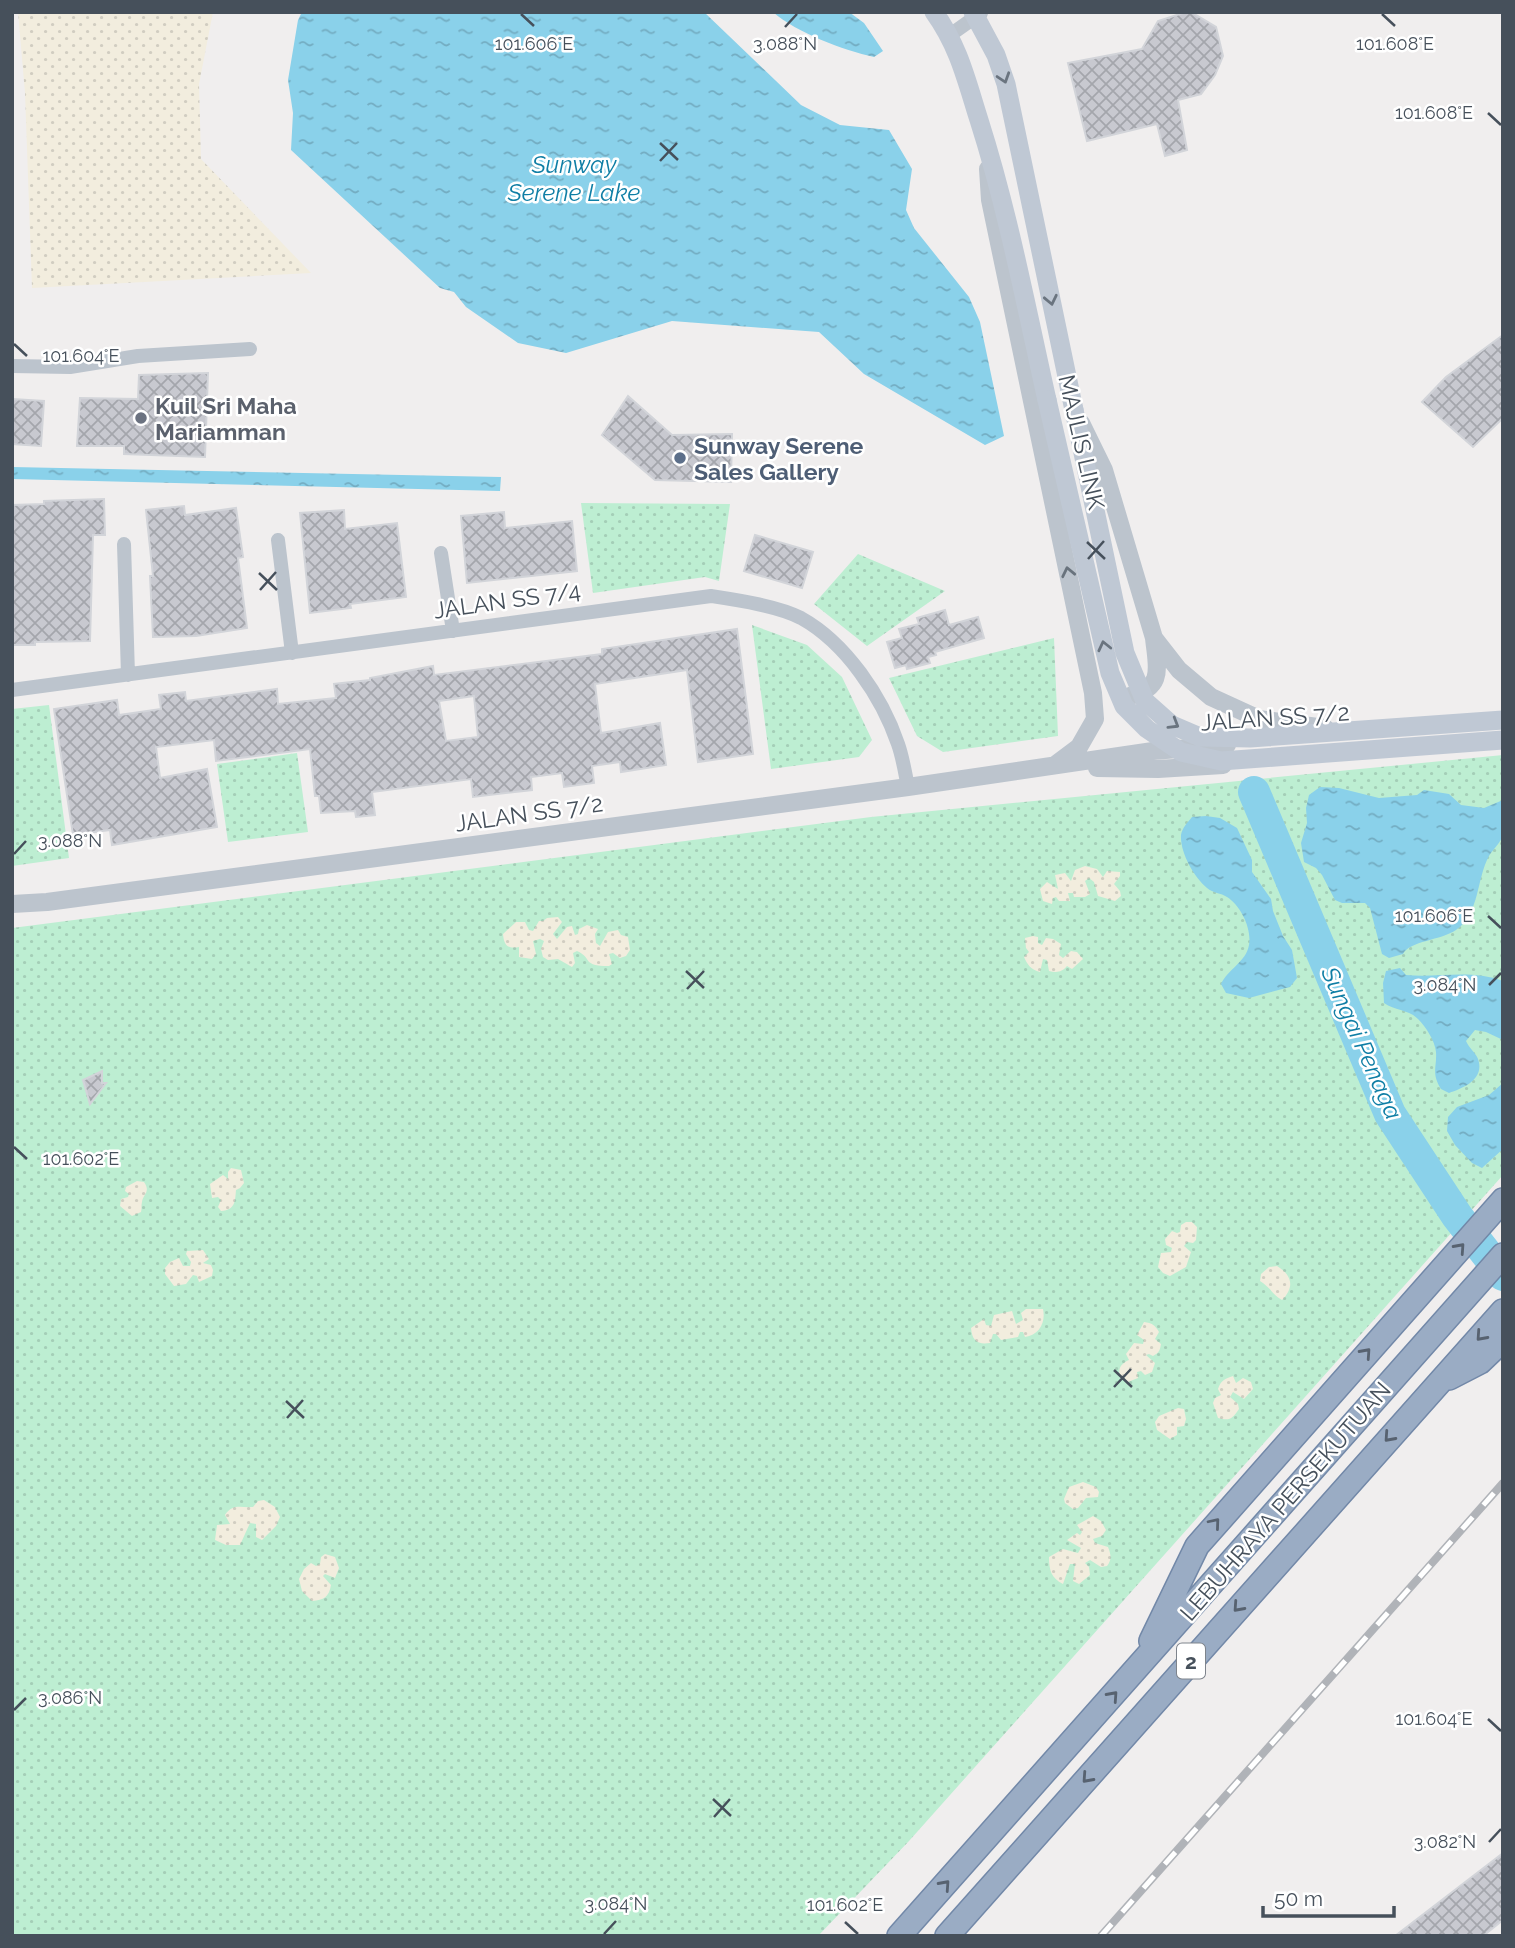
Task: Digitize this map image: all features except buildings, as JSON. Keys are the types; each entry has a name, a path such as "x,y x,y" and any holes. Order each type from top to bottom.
{"highway":[{"path":"1137,1669 1197,1546 1503,1200"},
{"name":"LEBUHRAYA PERSEKUTUAN","path":"899,1936 1503,1255"},
{"name":"LEBUHRAYA PERSEKUTUAN","path":"947,1936 1503,1311"},
{"path":"1434,1386 1480,1362 1503,1340"}],"main road":[{"name":"MAJLIS LINK","path":"935,13 950,35 966,74 986,141 1003,204 1110,673 1124,706 1147,729 1181,752 1221,761 1503,740"},
{"name":"MAJLIS LINK","path":"977,13 1006,84 1125,653 1145,701 1172,725 1200,737 1250,738 1503,722"}],"street":[{"path":"950,35 977,13"},
{"path":"986,141 990,200 1093,693 1095,719 1079,747 1052,767"},
{"path":"12,366 70,367 138,355 250,349"},
{"path":"1074,410 1104,470 1154,638 1157,670 1154,682 1146,692 1122,698 1100,677 1081,630"},
{"path":"278,540 292,653"},
{"path":"124,544 128,675"},
{"path":"441,553 453,631"},
{"name":"JALAN SS 7/4","path":"12,690 711,596 749,602 800,617 836,645 870,683 898,744 908,787"},
{"path":"1154,638 1179,670 1211,697 1259,719 1370,734"},
{"name":"JALAN SS 7/2","path":"12,904 61,900 908,787 1153,751 1503,722"},
{"name":"JALAN SS 7/2","path":"1052,767 1158,769 1503,747"}],"green space":[{"path":"581,503 730,504 719,581 705,577 593,593"},
{"path":"858,554 945,591 867,646 814,604"},
{"path":"752,625 807,645 842,677 872,740 859,757 771,769"},
{"path":"1054,638 1058,736 943,752 917,736 889,678"},
{"path":"49,705 69,858 12,866 12,709"},
{"path":"297,753 308,832 228,842 217,764"},
{"path":"1503,755 1503,1175 909,1841 818,1936 12,1936 12,928 871,817"}],"sand":[{"path":"18,12 213,12 199,84 201,159 311,273 32,288 25,93"},
{"path":"1085,866 1097,869 1103,877 1107,871 1120,872 1114,884 1121,896 1115,901 1098,896 1094,882 1089,878 1085,881 1090,894 1085,897 1074,897 1073,893 1068,893 1070,901 1059,901 1056,897 1053,898 1052,904 1043,901 1040,889 1047,882 1058,889 1055,875 1065,873 1071,881 1075,870"},
{"path":"558,917 562,922 553,934 557,939 567,927 572,926 575,935 587,925 598,929 595,934 596,943 600,946 608,932 618,930 621,935 628,937 630,950 626,956 620,958 613,953 609,954 612,964 609,966 594,965 577,951 573,953 575,963 572,967 558,959 548,960 543,957 541,949 544,941 540,939 533,941 536,954 532,959 519,957 519,947 509,947 504,941 503,934 516,922 525,922 529,930 533,931 539,921"},
{"path":"1038,937 1038,943 1042,945 1046,938 1061,944 1059,955 1063,958 1071,951 1077,952 1083,959 1072,969 1067,966 1054,972 1049,971 1047,960 1043,959 1040,972 1037,971 1024,957 1029,952 1025,938"},
{"path":"231,1168 241,1170 244,1183 236,1190 232,1207 221,1211 218,1207 221,1200 218,1197 212,1198 210,1184 223,1175 228,1179"},
{"path":"137,1181 144,1182 147,1191 141,1212 132,1216 120,1206 121,1199 128,1197 126,1187"},
{"path":"1192,1222 1197,1227 1196,1240 1193,1243 1187,1242 1184,1246 1191,1252 1186,1267 1170,1276 1158,1267 1161,1253 1171,1252 1172,1248 1166,1245 1165,1239 1172,1231 1180,1232 1181,1225"},
{"path":"203,1250 209,1259 203,1263 211,1265 212,1276 199,1282 197,1276 193,1275 186,1284 174,1286 165,1274 165,1268 179,1258 183,1266 190,1266 187,1251"},
{"path":"1277,1266 1286,1273 1290,1282 1289,1290 1282,1300 1260,1281 1261,1274 1269,1267"},
{"path":"1026,1309 1043,1309 1042,1323 1034,1334 1025,1337 1023,1332 1020,1332 1018,1337 1001,1340 993,1334 990,1343 979,1343 973,1336 971,1328 984,1319 986,1325 991,1326 994,1315 1012,1311 1016,1324 1023,1320 1021,1313"},
{"path":"1144,1322 1158,1330 1155,1339 1161,1344 1160,1348 1153,1356 1146,1355 1155,1363 1152,1372 1145,1375 1141,1371 1137,1372 1138,1378 1128,1382 1121,1379 1119,1370 1121,1365 1129,1360 1126,1354 1134,1343 1143,1344 1144,1340 1137,1335"},
{"path":"1233,1376 1236,1383 1243,1378 1251,1382 1253,1389 1244,1399 1233,1392 1230,1397 1238,1404 1239,1409 1230,1418 1218,1418 1213,1403 1215,1398 1221,1395 1218,1389 1220,1384"},
{"path":"1178,1408 1184,1409 1186,1419 1184,1426 1177,1427 1177,1435 1170,1439 1157,1430 1155,1422 1159,1416"},
{"path":"1083,1482 1096,1487 1098,1497 1086,1498 1078,1508 1073,1509 1064,1499 1069,1487"},
{"path":"264,1500 275,1507 280,1517 276,1526 262,1540 256,1537 256,1524 250,1523 240,1545 226,1545 215,1540 217,1525 230,1524 225,1515 228,1511 238,1507 253,1507 258,1501"},
{"path":"1093,1516 1101,1521 1106,1530 1102,1536 1093,1539 1095,1543 1108,1547 1110,1561 1107,1566 1101,1567 1090,1560 1085,1563 1089,1567 1090,1575 1079,1584 1073,1581 1075,1564 1070,1564 1063,1584 1052,1573 1049,1557 1063,1549 1078,1553 1081,1548 1067,1540 1077,1533 1080,1535 1082,1532 1077,1525"},
{"path":"325,1554 335,1557 339,1568 335,1578 325,1574 323,1576 331,1585 327,1595 323,1599 312,1601 302,1591 299,1579 311,1563 316,1566 320,1564 321,1557"}],"water":[{"name":"Sunway Serene Lake","path":"302,12 704,12 801,105 840,125 889,130 912,169 906,210 914,228 969,297 980,322 1004,436 985,445 864,374 819,332 672,321 566,353 518,343 466,307 454,292 440,288 291,150 293,113 288,80 298,20"},
{"path":"773,12 849,12 864,23 883,51 874,57 849,50 807,34"},
{"path":"12,467 501,477 500,491 12,479"},
{"path":"1320,787 1339,788 1379,798 1417,795 1424,790 1449,794 1461,805 1484,808 1503,800 1502,836 1485,865 1474,905 1464,923 1450,933 1412,946 1403,954 1389,958 1382,954 1370,908 1365,903 1342,903 1335,900 1322,875 1316,868 1304,862 1301,843 1307,823 1306,808 1309,795"},
{"path":"1192,817 1220,818 1237,828 1252,860 1252,872 1271,899 1283,936 1292,950 1297,978 1290,987 1249,998 1226,993 1221,984 1244,956 1249,939 1247,925 1237,906 1227,897 1207,888 1185,857 1181,842 1183,830"},
{"path":"1400,968 1406,975 1479,975 1503,981 1503,1040 1475,1030 1466,1041 1477,1057 1479,1066 1479,1072 1472,1082 1449,1093 1441,1089 1435,1074 1435,1048 1427,1030 1414,1016 1384,1003 1383,983 1386,971"},
{"path":"1503,1083 1503,1149 1482,1168 1472,1163 1455,1145 1447,1131 1448,1117 1457,1107 1489,1095"}],"waterway":[{"name":"Sungai Penaga","path":"1254,792 1390,1114 1457,1216 1503,1275"}],"railway":[{"path":"1101,1936 1503,1483"}],"place":[{"name":"Kuil Sri Maha Mariamman","path":"141,418"},
{"name":"Sunway Serene Sales Gallery","path":"680,458"}]}
